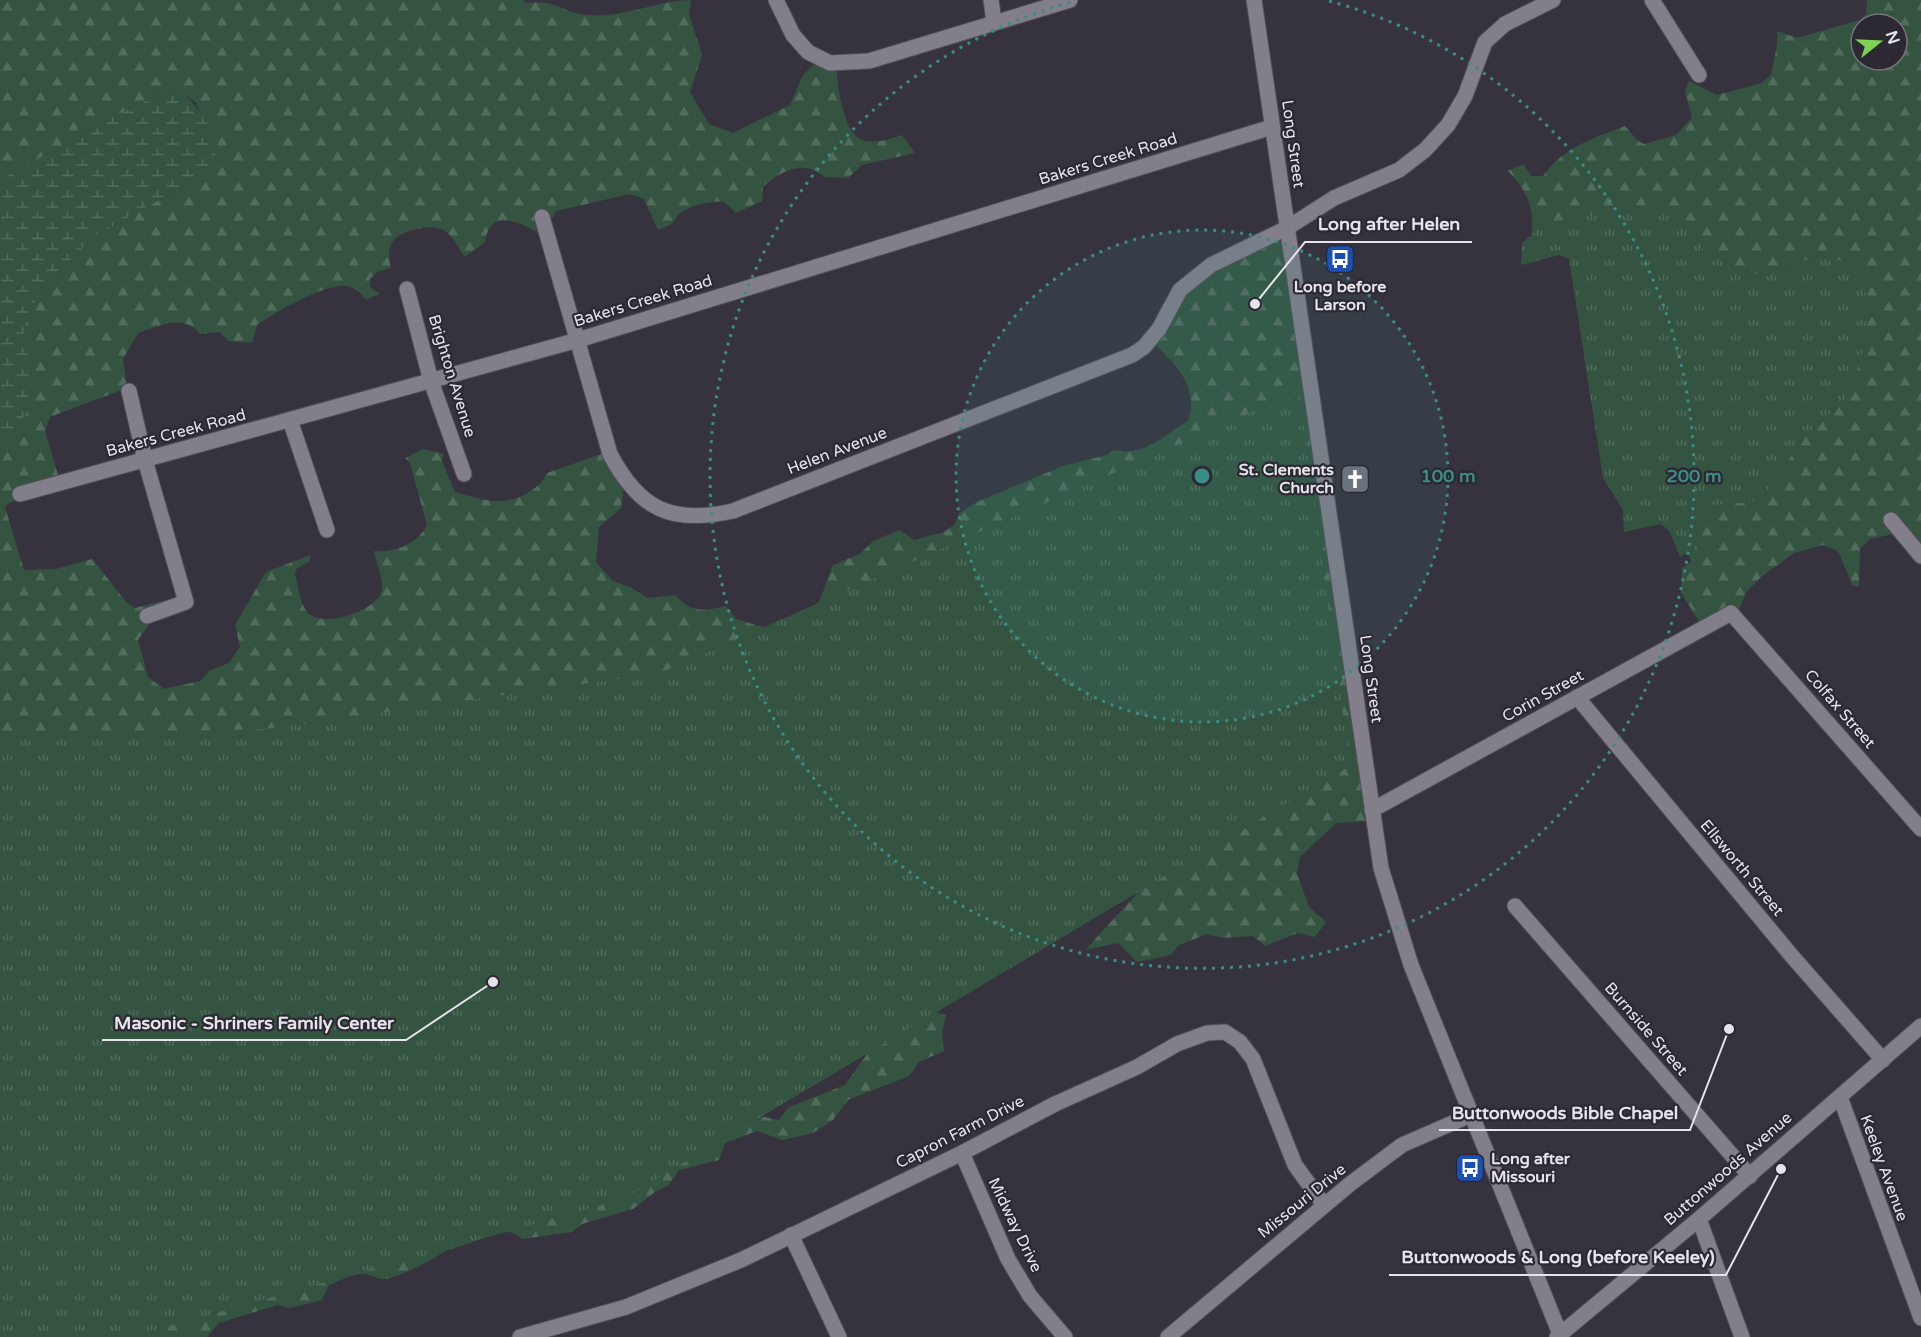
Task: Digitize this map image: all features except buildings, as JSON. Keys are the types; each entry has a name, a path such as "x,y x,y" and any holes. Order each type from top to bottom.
{"street":[{"path":"776,0 793,35 808,52 830,63 869,62 1070,0"},
{"path":"991,0 994,22"},
{"name":"Long Street","path":"1254,0 1381,868 1411,965 1473,1114 1558,1336"},
{"name":"Helen Avenue","path":"542,217 610,454 624,481 644,501 684,516 708,517 733,512 1132,355 1144,346 1159,328 1180,290 1211,265 1287,228 1334,198 1399,170 1425,150 1448,125 1465,96 1485,42 1505,24 1553,0"},
{"path":"1653,0 1700,75"},
{"name":"Bakers Creek Road","path":"20,494 578,340 1272,127"},
{"name":"Brighton Avenue","path":"407,289 431,381 464,474"},
{"path":"129,391 145,460 186,602 147,616"},
{"path":"290,420 327,530"},
{"path":"1891,520 1921,556"},
{"name":"Corin Street","path":"1372,810 1731,612"},
{"name":"Colfax Street","path":"1731,612 1921,829"},
{"name":"Ellsworth Street","path":"1577,697 1791,955 1883,1060"},
{"name":"Burnside Street","path":"1515,906 1750,1176"},
{"name":"Buttonwoods Avenue","path":"1558,1336 1750,1176 1921,1026"},
{"name":"Capron Farm Drive","path":"520,1337 627,1307 741,1260 962,1153 1054,1104 1137,1067 1177,1044 1207,1033 1225,1032 1240,1042 1253,1059 1295,1165 1324,1205"},
{"name":"Keeley Avenue","path":"1840,1097 1921,1318"},
{"name":"Missouri Drive","path":"1168,1337 1324,1205 1402,1145 1473,1114"},
{"name":"Midway Drive","path":"962,1153 1008,1259 1030,1296 1065,1337"},
{"path":"1699,1219 1742,1337"},
{"path":"791,1235 839,1337"}],"green space":[{"path":"0,0 523,0 526,3 545,3 581,14 610,15 664,3 691,0 689,14 702,55 690,92 709,124 733,133 790,105 803,75 814,64 837,70 842,108 854,135 865,141 881,141 902,135 915,153 862,165 848,178 824,177 809,168 792,169 776,176 763,187 762,201 736,213 723,201 700,204 687,209 672,224 658,230 644,199 630,194 556,211 543,235 508,220 500,221 488,231 485,242 465,257 444,230 432,227 418,229 404,233 394,240 389,250 391,268 377,272 370,279 370,287 380,294 366,300 358,291 347,286 326,289 288,306 257,325 252,343 228,341 220,332 200,334 186,324 179,323 171,323 138,333 123,359 127,388 50,417 45,431 61,485 59,488 9,503 5,507 24,570 56,569 92,559 128,604 135,608 182,596 186,609 151,622 138,640 148,677 164,689 200,681 209,671 229,663 240,647 235,625 266,572 311,555 309,562 297,568 295,574 305,608 312,616 320,619 353,614 373,603 382,588 374,551 405,546 423,532 427,525 410,463 405,458 423,449 444,454 442,461 455,492 497,501 505,501 526,494 539,485 547,473 601,454 605,456 624,488 621,508 599,527 596,562 613,581 630,587 648,598 675,595 687,605 699,610 726,606 736,619 779,632 819,602 833,565 860,554 873,541 900,530 914,540 944,532 954,525 960,513 977,502 1063,466 1107,455 1113,450 1135,451 1144,448 1188,421 1191,408 1187,385 1175,365 1149,339 1165,300 1175,288 1203,267 1285,230 1289,231 1376,808 1373,821 1336,823 1300,857 1297,873 1309,907 1326,922 1315,937 1298,933 1265,946 1253,936 1223,938 1207,934 1179,945 1171,955 1137,962 1118,943 1085,950 1147,883 1143,876 1087,872 1054,884 1040,897 999,910 975,931 938,939 925,962 909,978 875,995 855,993 817,979 799,992 781,1025 762,1031 691,1003 677,1010 663,1039 642,1047 618,1052 595,1050 586,1044 578,1028 579,1006 585,979 576,969 568,965 553,972 524,998 502,1001 469,997 447,998 437,1002 433,1014 436,1038 424,1060 401,1064 364,1054 355,1059 349,1073 355,1087 369,1093 402,1087 429,1094 438,1107 428,1125 378,1119 366,1120 344,1127 303,1152 271,1149 257,1153 222,1177 172,1190 131,1183 117,1191 106,1217 100,1247 112,1269 157,1281 196,1270 239,1279 259,1268 281,1234 292,1231 354,1236 393,1227 440,1226 472,1206 490,1201 531,1204 569,1186 655,1163 685,1137 714,1122 744,1113 779,1120 789,1107 845,1085 897,1012 917,1008 946,1015 942,1033 944,1051 919,1062 909,1076 848,1100 833,1120 813,1133 782,1140 757,1131 725,1143 719,1160 679,1170 668,1186 655,1192 633,1209 582,1224 572,1232 523,1239 511,1232 499,1233 443,1252 396,1276 380,1279 364,1274 345,1278 329,1285 322,1300 291,1308 277,1305 219,1323 207,1337 0,1337 0,1013 70,998 72,968 67,930 55,889 56,867 52,857 20,807 0,803 0,444 10,440 27,411 33,383 24,328 39,293 93,237 207,173 215,157 210,133 196,103 176,87 114,116 10,175 0,177"},
{"path":"1867,0 1921,0 1921,547 1902,532 1870,539 1860,549 1859,586 1853,586 1838,551 1823,545 1794,553 1761,577 1746,592 1738,613 1702,626 1681,593 1682,568 1691,562 1689,552 1698,550 1695,517 1715,505 1762,499 1804,437 1843,402 1820,255 1767,274 1752,274 1704,252 1696,230 1637,205 1531,235 1531,208 1525,192 1508,171 1524,164 1531,176 1543,176 1569,151 1625,126 1637,140 1644,144 1676,135 1692,118 1685,91 1689,81 1717,95 1762,83 1772,73 1777,31 1797,38 1849,23 1849,72 1909,72 1909,12 1866,12"},
{"path":"176,87 197,108 209,126 215,146 213,162 207,173 93,237 39,293 24,328 33,383 27,411 10,440 0,444 0,177 10,175 114,116"},
{"path":"1637,205 1677,209 1696,230 1704,252 1752,274 1767,274 1820,255 1840,260 1861,277 1867,300 1867,330 1855,379 1843,402 1804,437 1762,499 1715,505 1695,517 1698,550 1680,557 1670,532 1661,524 1624,532 1623,510 1603,478 1569,259 1559,255 1521,265 1522,243 1546,223"},
{"path":"1299,391 1350,766 623,1199 130,1337 0,1337 0,736 266,729 660,673"}],"place":[{"name":"Long before Larson","path":"1340,259"},
{"name":"Long after Helen","path":"1255,304"},
{"name":"St. Clements Church","path":"1355,479"},
{"name":"Masonic - Shriners Family Center","path":"493,982"},
{"name":"Buttonwoods Bible Chapel","path":"1729,1029"},
{"name":"Long after Missouri","path":"1470,1168"},
{"name":"Buttonwoods & Long (before Keeley)","path":"1781,1169"}]}
